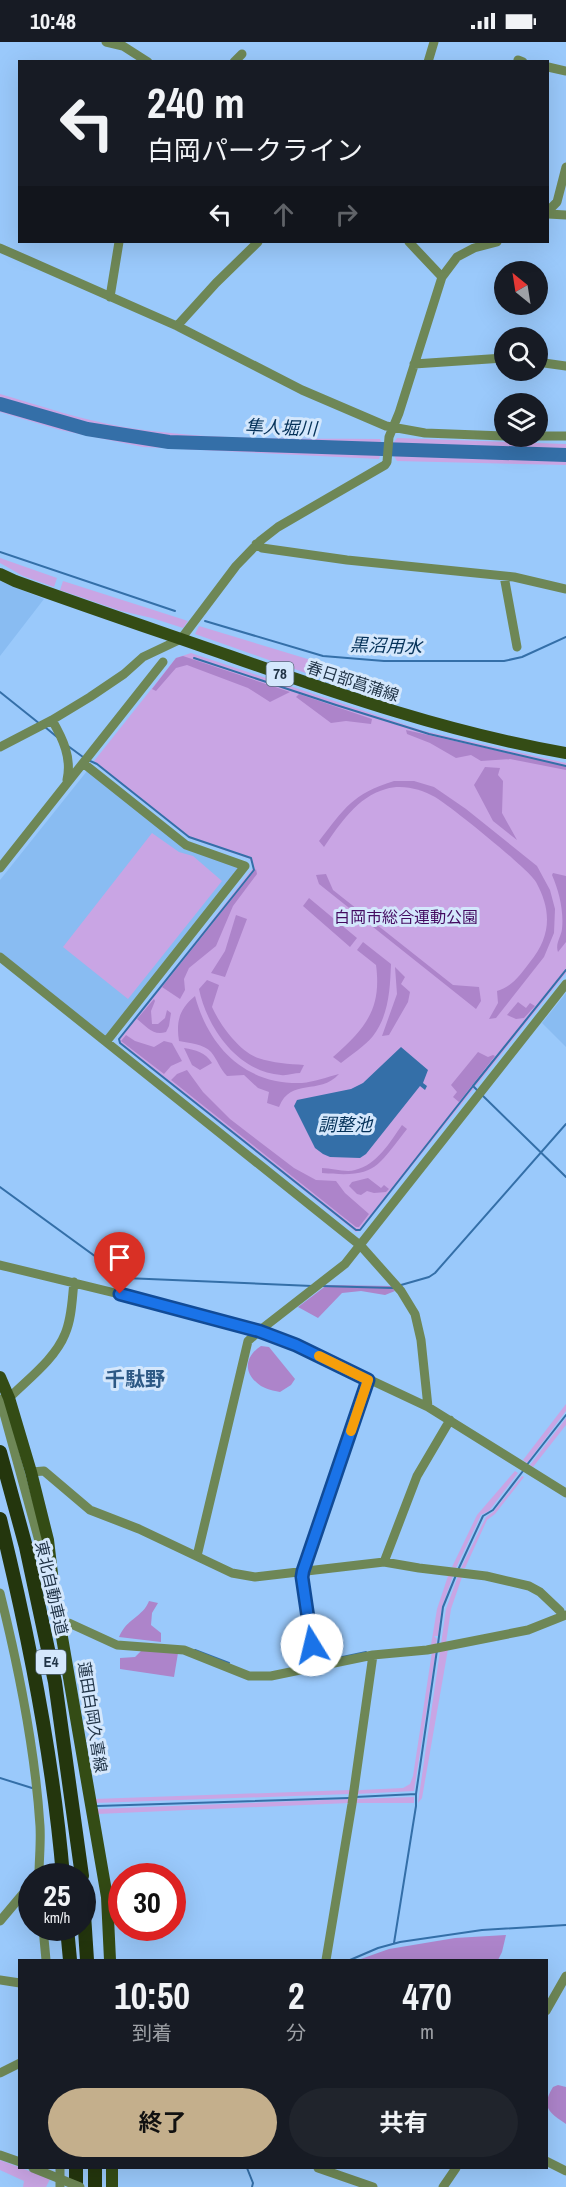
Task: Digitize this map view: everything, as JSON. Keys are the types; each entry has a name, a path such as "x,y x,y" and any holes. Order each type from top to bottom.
{"highway":[{"name":"東北自動車道","path":"0,1452 26,1547 55,1682 80,1863"},
{"name":"東北自動車道","path":"0,1519 38,1693 57,1816 62,1863"},
{"path":"69,1941 70,1959"},
{"path":"86,1941 87,1959"},
{"path":"76,2169 78,2187"},
{"path":"95,2169 95,2187"}],"main road":[{"name":"春日部菖蒲線","path":"0,574 386,709 454,728 566,753"},
{"name":"蓮田白岡久喜線","path":"0,1377 4,1398 31,1472 48,1540 107,1897 110,1959"},
{"path":"112,2169 112,2187"}],"street":[{"path":"106,42 123,46 145,60"},
{"path":"429,60 434,42"},
{"path":"236,60 242,54"},
{"path":"549,67 566,71"},
{"path":"549,211 557,202 566,167"},
{"path":"549,212 566,215"},
{"path":"110,297 119,243"},
{"path":"177,326 257,243"},
{"path":"410,243 442,277"},
{"path":"0,747 52,720 124,674 143,657 181,639 236,566 256,544 279,527 385,465 388,439 442,277 457,257 474,248 493,243"},
{"path":"0,248 177,326 302,390 392,429 451,435 494,436"},
{"path":"414,364 494,359"},
{"path":"548,364 566,366"},
{"path":"548,436 566,436"},
{"path":"256,544 262,548 347,560 534,580 566,589"},
{"path":"504,576 517,647"},
{"path":"0,868 163,662"},
{"path":"52,720 67,753 69,768 66,784"},
{"path":"82,763 186,845 245,866 106,1042"},
{"path":"0,957 361,1246 401,1291 415,1314 421,1340 428,1407"},
{"path":"197,1556 248,1341 345,1264 566,984"},
{"path":"0,1264 189,1311 259,1331 296,1345 428,1407 566,1493"},
{"path":"52,1574 39,1540 4,1398 57,1348 65,1334 70,1316 74,1282"},
{"path":"316,1667 303,1571 368,1380"},
{"path":"384,1562 417,1476 450,1420"},
{"path":"31,1472 44,1471 90,1510 139,1529 232,1573 255,1577 384,1562 486,1576 529,1586 540,1592 564,1616 528,1630 430,1649 373,1655 271,1676 249,1676 184,1650 117,1645 69,1623 60,1623"},
{"path":"0,1593 13,1649 33,1767 40,1826 39,1863"},
{"path":"326,1959 352,1804 373,1655"},
{"path":"0,1921 18,1900"},
{"path":"44,1941 46,1959"},
{"path":"548,2008 566,1976"},
{"path":"0,1980 18,1983"},
{"path":"0,2073 18,2064"},
{"path":"0,2155 18,2161"},
{"path":"548,2163 566,2171"},
{"path":"35,2169 78,2187"},
{"path":"60,2169 60,2187"},
{"path":"324,2169 373,2187"},
{"path":"443,2187 455,2169"}],"shaded area":[{"path":"0,581 44,599 0,656"},
{"path":"183,656 290,692 270,702 248,688 187,665 176,668 156,691 152,689 176,658"},
{"path":"299,694 372,719 371,724 346,721 331,723 296,697"},
{"path":"406,730 566,766 566,770 510,759 481,761 471,755 456,758 430,743 407,734"},
{"path":"485,767 500,768 498,775 503,781 502,813 517,840 493,821 474,785"},
{"path":"87,771 183,847 239,866 239,870 109,1035 104,1036 0,953 0,880"},
{"path":"394,781 414,781 434,787 466,809 537,866 550,890 555,909 554,933 544,957 496,1018 489,1019 498,1003 497,991 512,983 520,975 537,952 545,933 547,913 545,903 531,875 443,802 430,794 411,788 386,789 366,798 350,812 324,847 319,841 350,804 368,791"},
{"path":"256,869 257,874 233,906 216,946 189,968 184,979 185,990 180,999 162,987"},
{"path":"553,873 566,876 566,942 558,952 557,946 562,929 562,908"},
{"path":"326,874 333,890 453,985 479,987 481,1001 476,1009 319,884 316,875"},
{"path":"309,898 357,938 350,947 303,906"},
{"path":"236,915 247,919 225,977 211,973 225,951"},
{"path":"363,942 391,964 388,1002 373,1036 341,1063 333,1057 354,1037 369,1017 376,994 376,965 357,950"},
{"path":"395,967 405,977 401,984 410,992 408,1002 389,1035 382,1036 397,994"},
{"path":"207,980 219,985 212,1007 237,1044 258,1058 304,1065 300,1073 283,1075 265,1072 238,1057 217,1033 203,1004 199,989"},
{"path":"566,993 566,1047 542,1023"},
{"path":"195,996 201,1015 220,1047 247,1070 264,1078 302,1083 339,1074 323,1084 291,1092 279,1107 267,1103 269,1092 258,1088 244,1075 227,1076 211,1052 204,1047 179,1041 180,1016 185,1006"},
{"path":"154,999 151,1011 152,1024 158,1024 165,1018 167,1010 171,1013 166,1032 154,1032 137,1019"},
{"path":"518,1002 526,1008 530,1003 535,1006 524,1018 516,1019 507,1015"},
{"path":"126,1035 135,1041 154,1047 164,1041 172,1043 182,1061 171,1066 164,1074 121,1041"},
{"path":"184,1048 200,1052 212,1063 200,1070 192,1065"},
{"path":"478,1052 488,1057 495,1056 459,1102 453,1097 457,1092 451,1085"},
{"path":"187,1070 203,1092 230,1119 294,1168 316,1180 336,1181 345,1193 369,1214 359,1227 356,1227 171,1080 177,1074"},
{"path":"402,1125 407,1129 373,1168 354,1174 322,1173 322,1168 351,1171 370,1163 388,1145"},
{"path":"368,1178 381,1188 384,1185 389,1189 386,1192 367,1191 361,1195 349,1186 352,1182"},
{"path":"327,1285 391,1286 395,1291 385,1295 361,1291 342,1293 318,1318 298,1307"},
{"path":"261,1346 269,1347 295,1379 291,1385 280,1392 261,1386 251,1376 249,1360 255,1350"},
{"path":"149,1601 158,1603 152,1613 151,1625 161,1633 161,1642 119,1637 126,1626 143,1611"},
{"path":"142,1650 178,1653 174,1677 120,1669 120,1658 135,1657"},
{"path":"506,1935 498,1959 361,1959 389,1949 455,1938"},
{"path":"558,2085 566,2087 566,2124 548,2108 548,2097 553,2087"}],"green space":[{"path":"0,394 93,421 188,435 380,439 381,442 394,442 397,438 494,441 494,447 548,447 548,443 566,444 566,450 214,440 145,434 64,417 0,399"},
{"path":"0,408 86,432 150,444 566,459 566,465 397,461 394,456 380,456 379,459 143,447 60,430 0,412"},
{"path":"0,558 57,578 54,587 23,576 0,563"},
{"path":"63,581 188,621 183,628 121,611 60,590"},
{"path":"199,626 311,660 309,667 321,670 317,677 195,634"},
{"name":"白岡市総合運動公園","path":"191,653 424,731 566,763 566,973 360,1231 356,1232 119,1043 119,1039 253,868 250,859 189,838 94,761 176,658"},
{"path":"152,833 179,852 193,856 222,881 128,999 63,947"},
{"path":"566,1404 566,1411 527,1463 523,1460"},
{"path":"566,1418 566,1425 533,1467 530,1465"},
{"path":"515,1471 518,1473 489,1511 481,1515 456,1568 452,1567 477,1515"},
{"path":"522,1476 524,1477 495,1514 487,1520 465,1568 461,1568 486,1517 493,1512"},
{"path":"448,1576 453,1576 442,1607 438,1636 434,1636 437,1639 436,1645 431,1645 437,1609"},
{"path":"458,1576 462,1577 451,1609 446,1643 441,1644 446,1609"},
{"path":"448,1649 422,1798 418,1803 440,1651"},
{"path":"436,1651 414,1791 356,1794 361,1790 403,1788 410,1784 432,1652"},
{"path":"350,1790 350,1794 95,1803 94,1799"},
{"path":"414,1797 414,1803 355,1803 356,1799"},
{"path":"349,1799 349,1803 97,1814 97,1809"},
{"path":"0,2160 18,2167 18,2169 50,2179 46,2187 23,2187 24,2181 0,2170"}],"water":[{"name":"調整池","path":"401,1047 428,1070 423,1083 427,1086 425,1090 420,1086 366,1154 360,1158 330,1157 315,1148 294,1106 297,1100 351,1089 363,1083"}],"waterway":[{"name":"隼人堀川","path":"0,404 87,429 169,442 566,455"},
{"name":"黒沼用水","path":"0,552 175,611"},
{"name":"黒沼用水","path":"205,621 323,656 384,661 504,661 522,657 566,637"},
{"path":"194,658 429,734 566,766"},
{"path":"0,692 40,724"},
{"path":"45,727 57,737"},
{"path":"68,746 83,757"},
{"path":"88,760 97,764 189,837 251,858 254,870 119,1039 120,1043 356,1230 360,1230 473,1086 477,1090"},
{"path":"473,1086 566,970"},
{"path":"481,1094 566,1177"},
{"path":"401,1285 435,1273 566,1124"},
{"path":"0,1187 125,1278 312,1286"},
{"path":"321,1286 393,1288"},
{"path":"526,1466 566,1415"},
{"path":"458,1570 483,1516 493,1510 523,1471"},
{"path":"438,1644 443,1607 456,1575"},
{"path":"195,1650 229,1663"},
{"path":"355,1797 416,1794 437,1650"},
{"path":"333,1659 366,1652"},
{"path":"0,1778 32,1788"},
{"path":"394,1943 416,1794"},
{"path":"97,1806 349,1798"},
{"path":"352,1959 400,1942 482,1930 566,1925"},
{"path":"247,2169 253,2183 252,2187"}],"slow traffic":[{"path":"319,1356 368,1380 351,1431"}],"district":[{"name":"千駄野","path":"135,1379"}],"route":[{"path":"120,1294 259,1331 296,1345 368,1380 303,1571 312,1645"}]}
